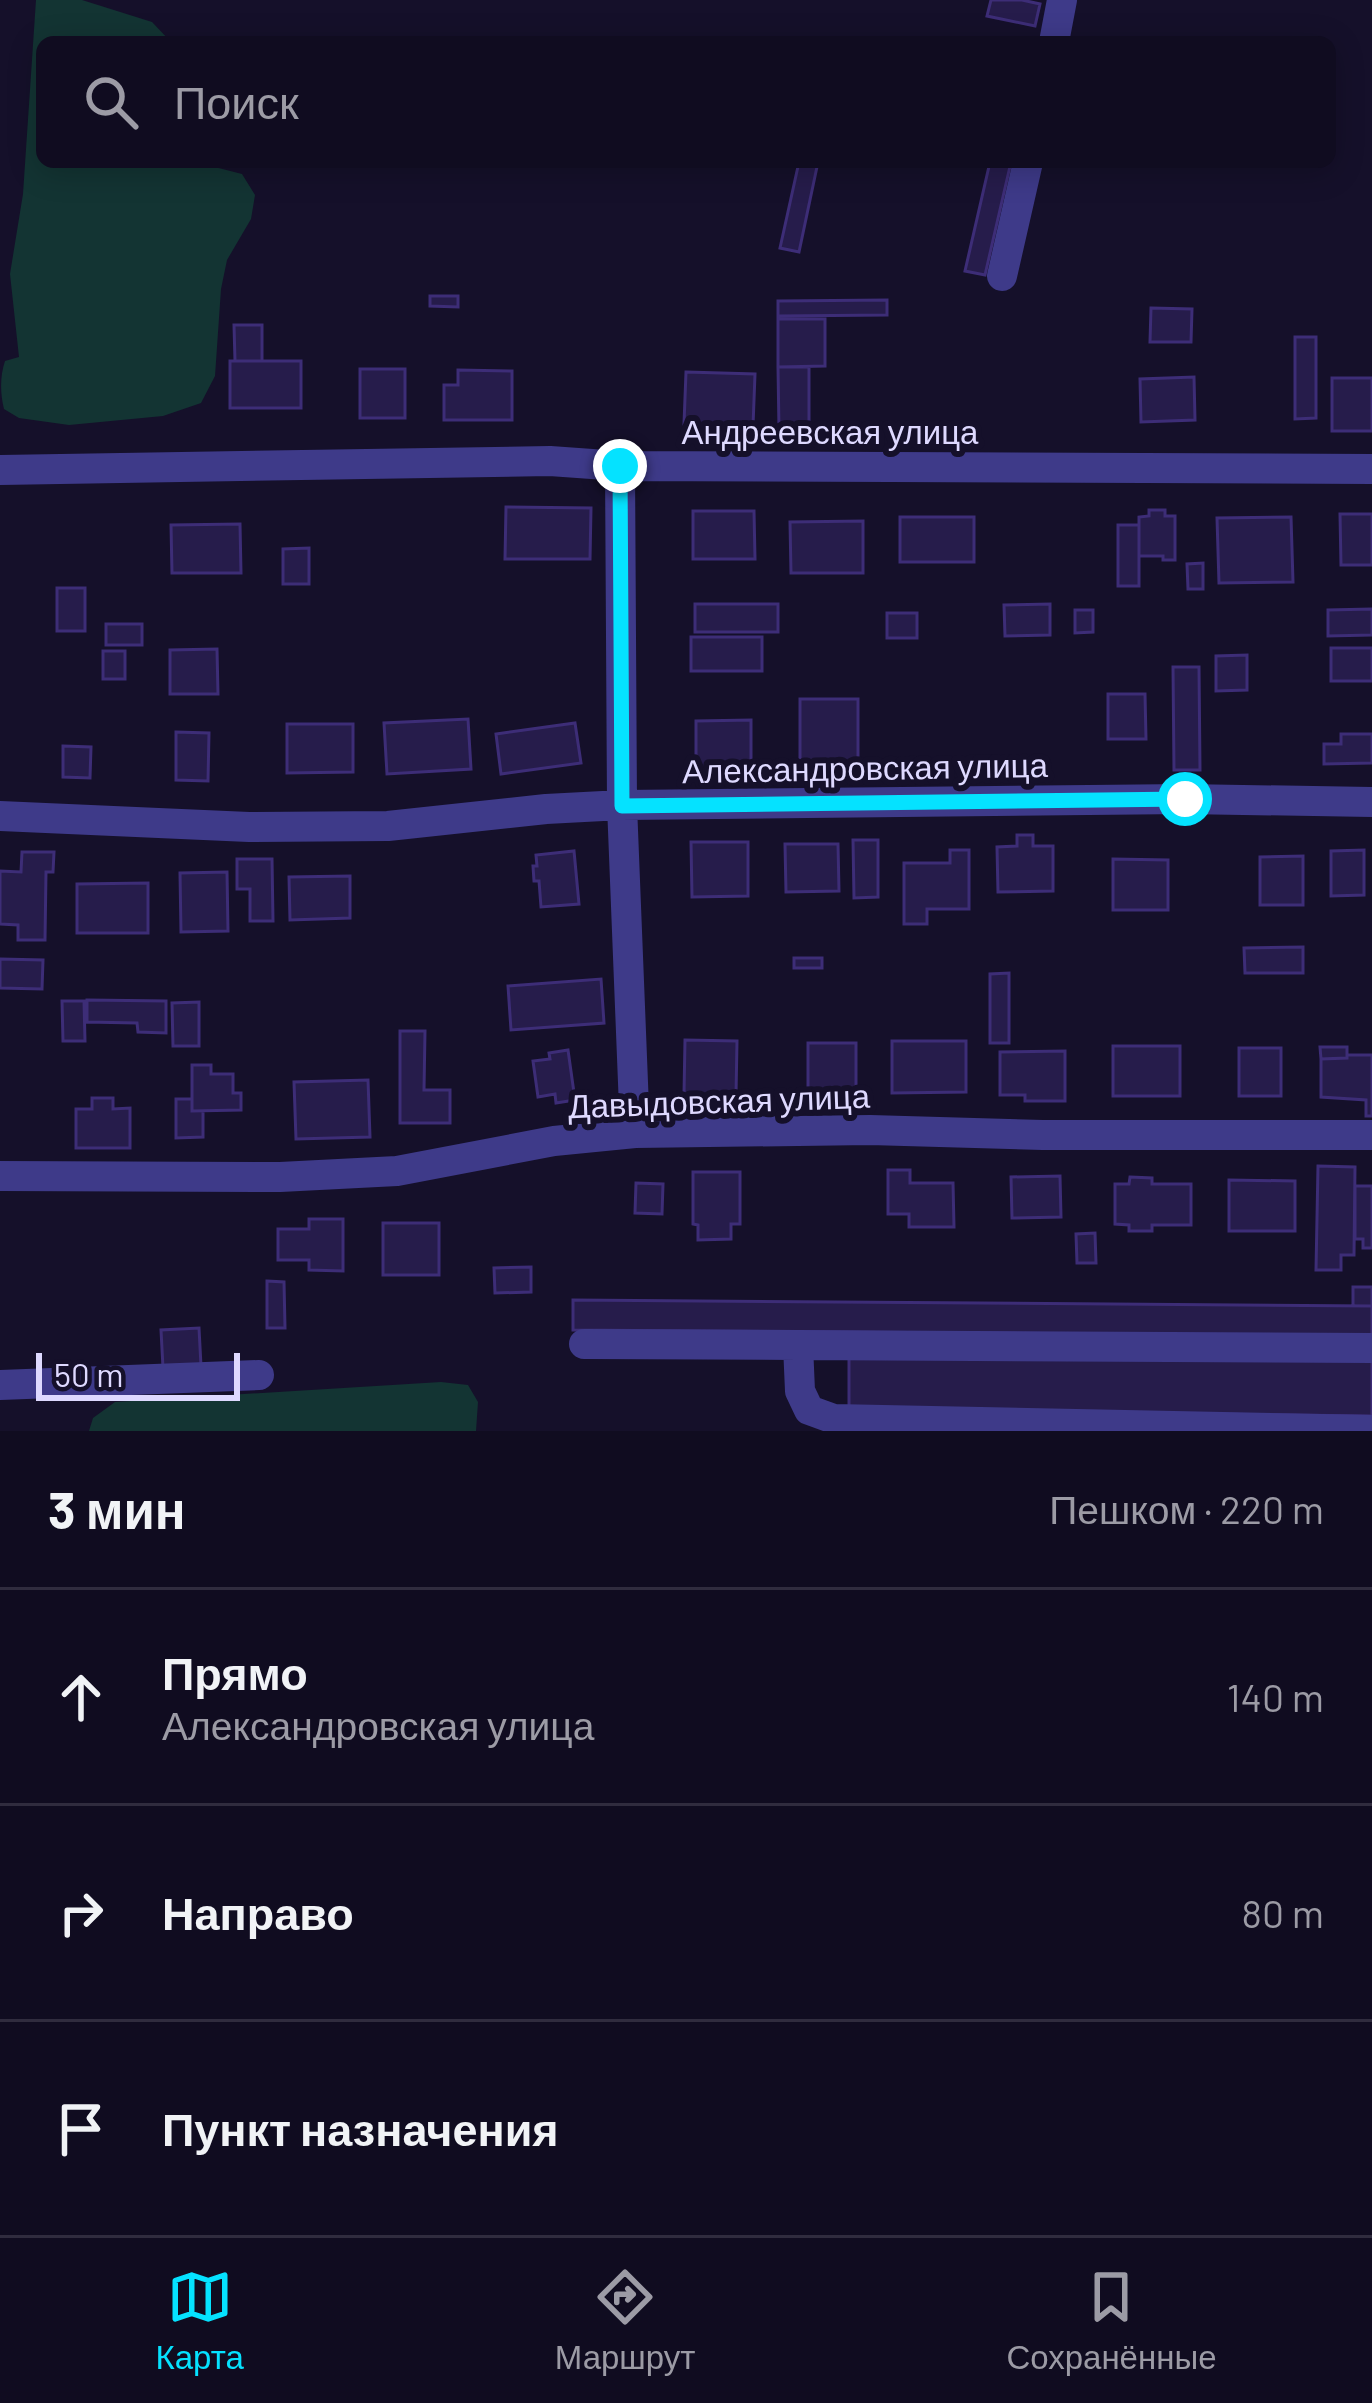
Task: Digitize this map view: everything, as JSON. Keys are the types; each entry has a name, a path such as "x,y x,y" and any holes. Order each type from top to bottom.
{"street":[{"path":"1055,36 1062,0"},
{"path":"1002,276 1027,168"},
{"name":"Андреевская улица","path":"0,470 550,461 620,466 1372,470"},
{"path":"620,466 622,806 634,1133"},
{"name":"Александровская улица","path":"0,816 249,827 388,826 622,806 1162,799 1372,802"},
{"name":"Давыдовская улица","path":"0,1176 280,1177 397,1171 554,1141 634,1133 870,1130 1372,1135"},
{"path":"584,1344 1372,1348"},
{"path":"798,1345 800,1391 809,1410 834,1419 1372,1430"},
{"path":"0,1385 259,1375"}],"green space":[{"path":"36,0 82,0 152,22 165,36 36,36 36,168 218,168 242,174 255,195 251,219 227,260 215,376 201,403 163,416 69,425 19,418 4,409 5,361 19,357 10,274 23,194"},
{"path":"441,1382 468,1385 478,1402 476,1431 89,1431 93,1418 115,1402"}],"building":[{"path":"991,0 1040,4 1035,26 987,16"},
{"path":"798,168 817,168 799,252 780,248"},
{"path":"989,168 1010,168 985,275 965,271"},
{"path":"430,296 458,296 458,307 430,306"},
{"path":"887,300 887,315 778,316 778,301"},
{"path":"1151,308 1192,309 1191,342 1150,342"},
{"path":"778,319 825,319 825,366 778,367"},
{"path":"234,325 262,325 262,361 235,361"},
{"path":"1295,337 1316,337 1316,418 1295,419"},
{"path":"230,361 301,361 301,408 230,408"},
{"path":"778,367 809,367 809,430 779,430"},
{"path":"360,369 405,369 405,418 360,418"},
{"path":"458,370 512,371 512,420 444,420 444,385 458,385"},
{"path":"686,372 755,374 753,426 684,424"},
{"path":"1194,377 1195,420 1141,422 1140,379"},
{"path":"1332,378 1372,378 1372,431 1332,431"},
{"path":"506,507 591,508 590,559 505,559"},
{"path":"1149,510 1175,516 1175,560 1139,556 1139,517 1149,516"},
{"path":"693,511 754,511 755,559 693,559"},
{"path":"1340,514 1372,514 1372,565 1341,565"},
{"path":"900,517 974,517 974,562 900,562"},
{"path":"1291,517 1293,582 1219,583 1217,518"},
{"path":"863,521 863,573 791,573 790,522"},
{"path":"240,524 241,573 172,573 171,525"},
{"path":"1118,525 1139,525 1139,586 1118,586"},
{"path":"309,548 309,584 283,584 283,549"},
{"path":"1203,563 1203,589 1188,589 1187,564"},
{"path":"57,588 85,588 85,631 57,631"},
{"path":"695,604 778,604 778,632 695,632"},
{"path":"1050,604 1050,635 1005,636 1004,605"},
{"path":"1372,609 1372,635 1328,636 1328,610"},
{"path":"1075,610 1093,610 1093,632 1075,633"},
{"path":"887,613 917,613 917,638 887,638"},
{"path":"106,624 142,624 142,645 106,645"},
{"path":"691,637 762,637 762,671 691,671"},
{"path":"1331,648 1372,648 1372,681 1331,681"},
{"path":"217,649 218,694 170,694 170,650"},
{"path":"103,651 125,651 125,679 103,679"},
{"path":"1247,655 1247,690 1216,691 1216,656"},
{"path":"1173,667 1199,667 1200,770 1174,770"},
{"path":"1108,694 1145,694 1146,739 1108,739"},
{"path":"800,699 858,699 858,766 800,767"},
{"path":"468,719 471,769 387,774 384,723"},
{"path":"751,720 751,768 696,768 696,721"},
{"path":"575,723 581,763 501,774 496,734"},
{"path":"287,724 353,724 353,772 287,773"},
{"path":"176,732 209,733 208,781 176,780"},
{"path":"1341,734 1372,734 1372,763 1324,764 1324,744 1341,744"},
{"path":"63,746 91,747 90,778 63,777"},
{"path":"1017,835 1033,835 1033,846 1053,846 1053,891 998,892 997,847 1017,846"},
{"path":"853,840 878,840 878,897 854,898"},
{"path":"691,842 748,842 748,896 692,897"},
{"path":"785,844 838,844 839,891 786,892"},
{"path":"950,850 969,850 969,909 927,909 927,924 904,924 904,863 950,863"},
{"path":"1364,850 1364,895 1331,896 1331,851"},
{"path":"574,851 579,904 541,907 539,881 534,881 536,855"},
{"path":"22,852 54,852 53,872 46,872 45,940 18,940 18,925 0,924 0,871 21,872"},
{"path":"1303,856 1303,905 1260,905 1260,857"},
{"path":"237,859 272,859 273,921 250,921 250,889 237,889"},
{"path":"1113,859 1168,860 1168,910 1113,910"},
{"path":"227,872 228,931 181,932 180,873"},
{"path":"350,876 350,918 290,920 289,877"},
{"path":"148,883 148,933 77,933 77,884"},
{"path":"1303,947 1303,973 1245,973 1244,948"},
{"path":"794,958 822,958 822,968 794,968"},
{"path":"0,959 43,960 42,989 0,988"},
{"path":"1009,973 1009,1043 990,1043 990,974"},
{"path":"601,979 604,1023 511,1030 508,986"},
{"path":"87,1000 166,1001 166,1033 138,1032 137,1023 87,1022"},
{"path":"62,1001 84,1001 85,1041 63,1041"},
{"path":"199,1002 199,1046 173,1046 172,1003"},
{"path":"400,1031 425,1031 424,1090 450,1090 450,1123 400,1123"},
{"path":"685,1040 737,1041 736,1095 684,1094"},
{"path":"892,1041 966,1041 966,1092 892,1093"},
{"path":"808,1043 856,1043 856,1091 808,1091"},
{"path":"1113,1046 1180,1046 1180,1096 1113,1096"},
{"path":"1320,1047 1347,1047 1347,1058 1321,1059"},
{"path":"1239,1048 1281,1048 1281,1096 1239,1096"},
{"path":"568,1050 575,1100 556,1103 555,1094 538,1097 533,1061"},
{"path":"1065,1051 1065,1101 1025,1101 1025,1095 1000,1095 1000,1052"},
{"path":"1372,1055 1372,1116 1366,1116 1366,1100 1321,1097 1321,1059"},
{"path":"192,1065 211,1065 211,1074 233,1074 233,1093 241,1093 241,1110 192,1111"},
{"path":"368,1080 370,1137 296,1139 294,1082"},
{"path":"92,1098 113,1098 113,1109 130,1108 130,1148 76,1148 76,1109 92,1109"},
{"path":"176,1099 192,1099 192,1111 203,1111 203,1137 176,1138"},
{"path":"1318,1166 1355,1167 1354,1255 1341,1255 1341,1270 1316,1270"},
{"path":"888,1170 910,1170 910,1183 953,1183 954,1227 909,1227 909,1214 888,1214"},
{"path":"693,1172 740,1172 740,1224 731,1224 731,1239 698,1240 698,1225 693,1224"},
{"path":"1060,1176 1061,1217 1012,1218 1011,1177"},
{"path":"1130,1177 1152,1178 1152,1184 1191,1184 1191,1225 1152,1225 1152,1231 1129,1231 1129,1225 1115,1224 1115,1184 1129,1184"},
{"path":"1229,1180 1295,1181 1295,1231 1229,1231"},
{"path":"636,1183 663,1184 662,1214 635,1213"},
{"path":"1355,1186 1372,1186 1372,1248 1363,1248 1363,1239 1355,1239"},
{"path":"309,1219 343,1219 343,1271 309,1270 309,1260 278,1260 278,1229 309,1229"},
{"path":"383,1223 439,1223 439,1275 383,1275"},
{"path":"1095,1233 1096,1263 1077,1263 1076,1234"},
{"path":"531,1267 531,1292 495,1293 494,1268"},
{"path":"267,1281 284,1282 285,1328 267,1328"},
{"path":"1353,1287 1372,1287 1372,1306 1353,1306"},
{"path":"573,1300 1372,1306 1372,1336 573,1330"},
{"path":"199,1328 201,1366 163,1368 161,1330"},
{"path":"849,1353 1372,1360 1372,1416 849,1410"}],"route":[{"path":"620,466 622,806 1185,799"}]}
